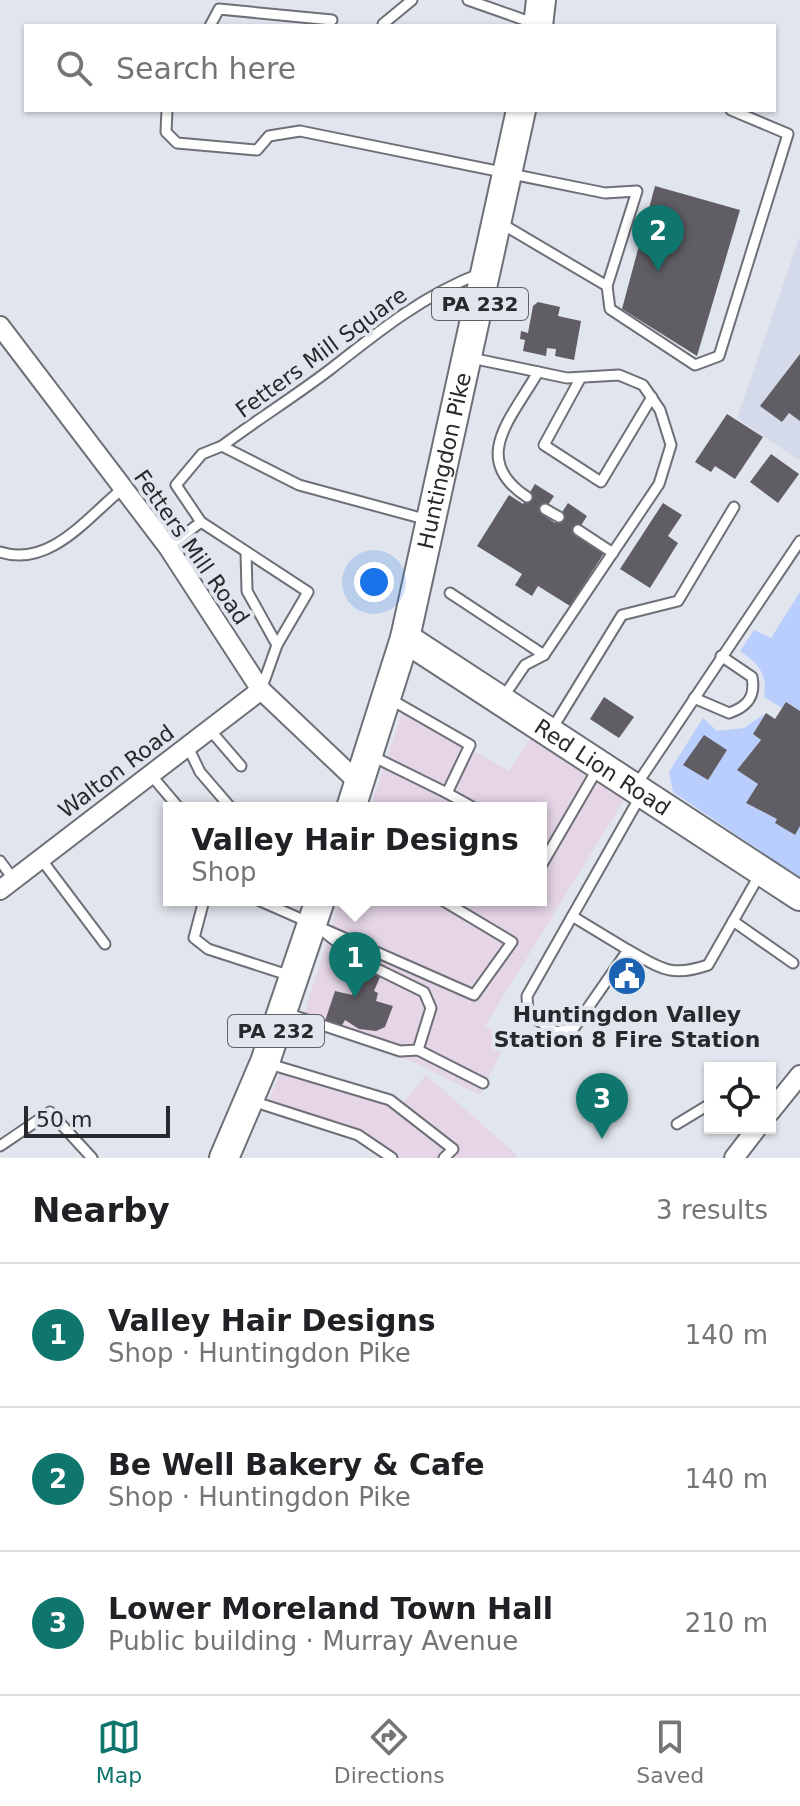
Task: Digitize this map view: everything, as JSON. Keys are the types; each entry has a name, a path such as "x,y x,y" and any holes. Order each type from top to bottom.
{"main road":[{"name":"Huntingdon Pike","path":"355,796 405,638 499,222 521,112"},
{"name":"Red Lion Road","path":"405,638 800,896"},
{"name":"PA 232","path":"229,1153 265,1062 316,911"}],"street":[{"name":"Fetters Mill Road","path":"0,326 168,547 261,690 355,796"},
{"name":"Walton Road","path":"7,885 261,690"},
{"path":"776,1105 800,1075"},
{"path":"734,1158 752,1134"}],"lane":[{"path":"383,24 412,0"},
{"path":"468,0 540,19"},
{"path":"211,24 219,9 332,20"},
{"path":"167,112 166,132 177,143 257,150 269,136 283,131 323,134 605,193 637,191 607,286 610,309 695,365 719,356 788,134 736,112"},
{"path":"499,222 607,286"},
{"name":"Fetters Mill Square","path":"201,522 176,485 202,454 222,446 330,370 387,323 434,294 487,270"},
{"path":"468,358 580,379 619,375 643,385 660,410 671,445 659,484 544,655 525,665 501,701"},
{"path":"527,497 510,486 499,470 496,452 538,372"},
{"path":"580,379 544,445 601,482 652,397"},
{"name":"Fetters Mill Square","path":"222,446 299,485 433,522"},
{"path":"0,552 19,558 47,552 122,489"},
{"path":"550,732 622,615 678,601 734,507"},
{"path":"545,509 559,517"},
{"path":"168,547 201,522 308,592 277,645 261,690"},
{"path":"578,530 613,553"},
{"path":"628,950 574,1028 556,1032 528,1014 527,996 639,789 721,656 800,541"},
{"path":"246,552 247,591 277,645"},
{"path":"450,593 544,655"},
{"path":"694,698 729,713 743,709 751,699 754,687 752,677 721,656"},
{"path":"387,697 470,745 447,793"},
{"path":"210,730 241,766"},
{"path":"188,747 200,772 226,802"},
{"path":"369,754 463,802"},
{"path":"547,856 600,765"},
{"path":"151,775 174,802"},
{"path":"41,859 105,944"},
{"path":"0,861 7,885"},
{"path":"572,916 669,973 688,972 708,965 762,869"},
{"path":"202,906 194,938 208,949 294,977"},
{"path":"290,906 316,911 474,995 512,942 452,906"},
{"path":"316,911 361,961 424,992 431,1008 418,1050"},
{"path":"733,921 793,963"},
{"path":"282,1011 400,1051 418,1050 483,1083"},
{"path":"265,1062 390,1100 453,1149 444,1158"},
{"path":"249,1100 358,1135 392,1158"},
{"path":"677,1124 704,1108"},
{"path":"0,1146 50,1112 92,1158"}],"shaded area":[{"path":"800,236 800,461 737,418"},
{"path":"800,592 800,711 786,702 782,708 764,697 763,675 752,660 740,651 754,630 771,638"},
{"path":"403,710 509,771 535,732 628,793 485,1026 508,1038 480,1095 416,1063 301,1024 338,906 547,906 547,802 372,802"},
{"path":"766,713 753,734 761,740 737,770 758,784 746,803 777,819 776,823 794,835 800,826 800,878 673,792 669,772 703,718 717,731 744,728"},
{"path":"281,1070 387,1104 397,1111 426,1075 517,1155 514,1158 400,1158 360,1132 268,1103"}],"building":[{"path":"655,186 740,210 697,356 622,309"},
{"path":"538,302 560,307 558,316 581,321 574,360 555,356 556,349 547,348 546,356 523,351 525,340 520,339 521,331 528,333 533,306"},
{"path":"800,354 800,421 789,413 782,422 760,406"},
{"path":"727,414 763,437 735,479 715,466 711,472 695,462"},
{"path":"771,454 799,474 778,503 750,482"},
{"path":"535,484 554,496 542,514 555,523 568,503 587,516 575,535 604,553 570,606 538,586 532,596 515,585 522,574 477,546 509,495 523,504"},
{"path":"663,503 682,515 668,536 678,543 650,588 620,569"},
{"path":"604,697 634,717 619,738 590,719"},
{"path":"786,702 800,711 800,826 795,835 775,823 777,819 746,803 758,784 737,770 761,740 753,734 766,713 775,719"},
{"path":"704,735 727,750 708,780 683,765"},
{"path":"361,971 380,977 374,991 378,993 376,1001 393,1006 385,1027 376,1031 359,1029 345,1020 341,1027 325,1021 335,991 352,995"}],"place":[{"name":"Be Well Bakery & Cafe","path":"658,271"},
{"name":"Huntingdon Valley Station 8 Fire Station","path":"627,976"},
{"name":"Valley Hair Designs","path":"355,998"},
{"name":"Lower Moreland Town Hall","path":"602,1139"}]}
